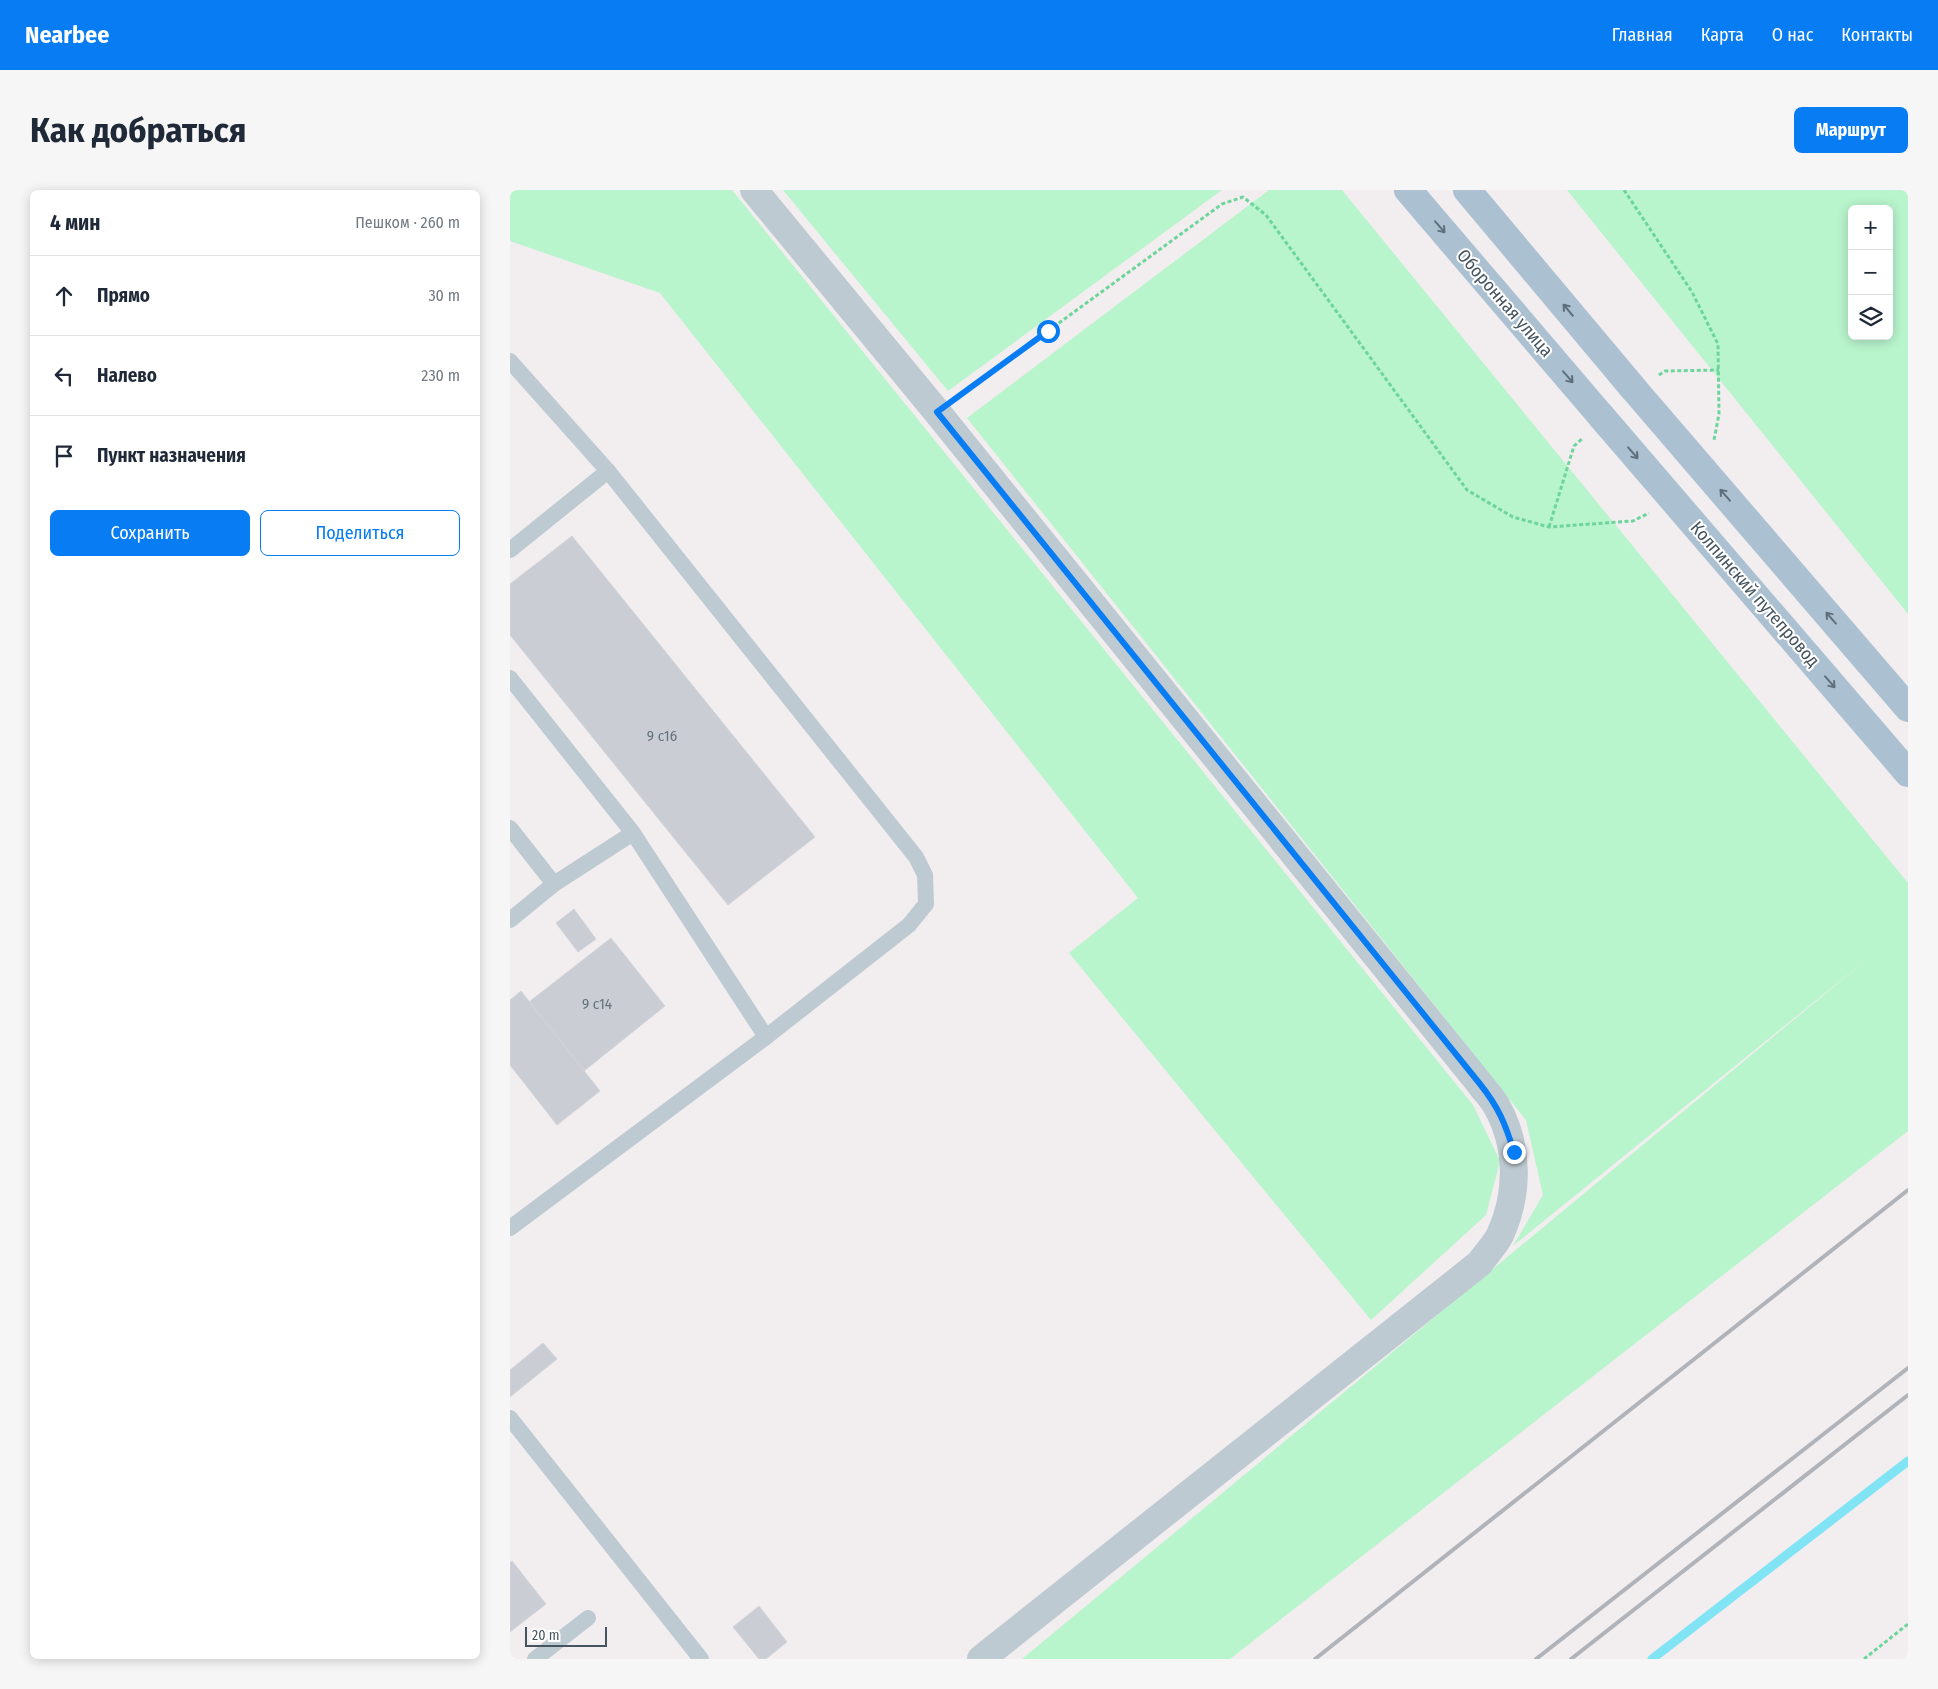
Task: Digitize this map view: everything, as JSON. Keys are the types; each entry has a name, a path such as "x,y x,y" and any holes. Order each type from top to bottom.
{"main road":[{"name":"Оборонная улица","path":"1408,190 1601,416"},
{"path":"1467,190 1633,388 1908,708"},
{"name":"Колпинский путепровод","path":"1601,416 1908,773"}],"street":[{"path":"754,190 937,412 1491,1098 1506,1125 1514,1152 1512,1203 1500,1236 1480,1263 981,1659"}],"lane":[{"path":"510,361 608,471 916,857 925,875 926,904 909,925 766,1037 510,1228"},
{"path":"510,550 608,471"},
{"path":"510,678 633,833 766,1037"},
{"path":"510,828 554,884"},
{"path":"510,920 554,884 633,833"},
{"path":"510,1418 700,1659"},
{"path":"535,1659 588,1618"}],"path":[{"path":"937,412 1222,204 1244,196 1266,215 1467,490 1513,517 1549,527 1574,446 1584,437"},
{"path":"1665,371 1719,370"},
{"path":"1864,1659 1908,1624"}],"green space":[{"path":"510,190 732,190 1473,1105 1500,1161 1486,1215 1371,1320 1069,953 1138,898 660,293 510,241"},
{"path":"783,190 1222,190 948,391"},
{"path":"1269,190 1342,190 1908,883 1908,1131 1230,1659 1022,1659 1872,955 1513,1246 1543,1195 1526,1120 967,418"},
{"path":"1567,190 1908,190 1908,614"}],"building":[{"path":"572,536 815,837 728,905 510,635 510,584"},
{"path":"574,909 596,939 578,952 556,923"},
{"path":"611,938 665,1006 584,1071 529,1002"},
{"path":"521,991 600,1091 557,1125 510,1065 510,1000"},
{"path":"543,1343 557,1359 510,1397 510,1370"},
{"path":"512,1561 546,1604 510,1632 510,1563"},
{"path":"759,1606 787,1642 766,1659 759,1659 733,1627"}],"waterway":[{"path":"1652,1659 1908,1461"}],"railway":[{"path":"1315,1659 1908,1190"},
{"path":"1536,1659 1908,1368"},
{"path":"1571,1659 1908,1395"}],"route":[{"path":"1048,331 937,412 1452,1052 1480,1084 1496,1105 1506,1125 1514,1152"}]}
